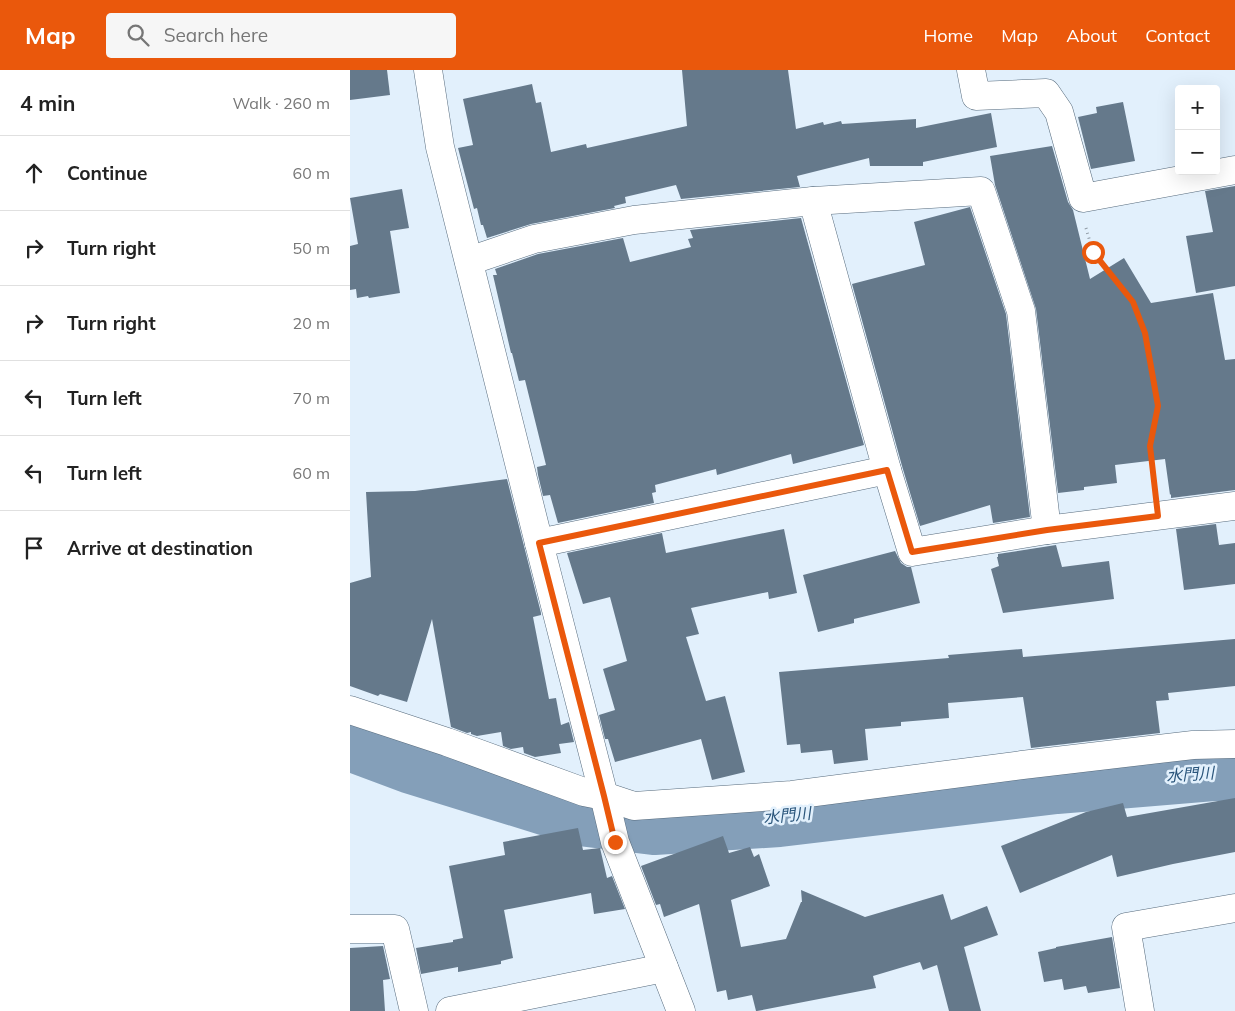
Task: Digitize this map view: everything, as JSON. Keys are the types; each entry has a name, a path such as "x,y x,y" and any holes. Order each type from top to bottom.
{"street":[{"path":"428,70 440,147 615,842 681,1011"},
{"path":"971,70 976,96 1046,93 1059,112 1083,198 1235,170"},
{"path":"469,261 534,239 634,220 813,201 981,191 1021,311 1047,530"},
{"path":"813,201 887,470 912,552 1047,530 1235,506"},
{"path":"539,543 887,470"},
{"path":"350,710 447,742 605,800 634,806 792,795 1031,764 1193,746 1235,744"},
{"path":"1140,1011 1126,927 1235,908"},
{"path":"350,929 395,928 414,1011"},
{"path":"450,1011 664,968"}],"path":[{"path":"1083,198 1082,213 1093,252 1133,302 1145,333 1158,406 1150,446 1158,516"}],"building":[{"path":"350,70 387,70 390,95 350,100"},
{"path":"682,70 788,70 796,129 823,122 824,125 841,121 842,124 916,119 916,128 991,113 997,147 923,162 923,166 870,166 869,158 797,176 800,187 681,199 676,185 625,197 626,203 614,206 615,208 531,224 487,238 483,225 481,225 477,208 474,209 458,148 473,145 463,99 532,84 536,103 541,102 551,152 586,144 587,148 687,126"},
{"path":"1123,102 1135,161 1091,169 1078,117 1097,113 1096,107"},
{"path":"1052,146 1068,202 1073,210 1090,279 1124,258 1151,303 1213,293 1225,360 1235,359 1235,490 1171,498 1165,459 1115,465 1117,483 1084,487 1084,490 1058,493 1036,309 995,185 990,156"},
{"path":"1235,186 1235,286 1196,293 1186,236 1213,232 1205,191"},
{"path":"402,189 409,228 390,231 400,293 357,298 356,289 350,290 350,246 358,244 350,198"},
{"path":"970,207 1006,314 1030,517 993,523 990,505 920,526 852,284 925,265 914,222"},
{"path":"801,218 864,445 793,464 791,454 717,475 716,469 655,485 656,492 652,493 654,503 558,523 550,495 543,496 537,467 546,465 525,380 519,381 511,353 493,275 497,275 495,269 538,254 623,238 630,262 691,247 688,239 693,238 690,230"},
{"path":"507,479 541,613 541,615 533,617 549,699 556,698 561,725 569,722 574,742 559,744 561,753 535,757 524,753 523,747 511,749 503,746 501,732 477,736 471,734 471,732 467,733 451,727 432,619 407,702 380,694 378,696 350,686 350,583 371,577 366,492 415,491"},
{"path":"1216,524 1219,545 1235,543 1235,584 1184,590 1176,529"},
{"path":"784,529 797,593 769,599 768,592 691,608 699,634 686,637 706,701 725,696 745,772 712,780 701,739 615,762 608,739 605,739 599,715 615,710 603,669 627,661 610,597 583,604 567,553 662,533 666,553"},
{"path":"1056,545 1062,567 1109,561 1114,599 1003,613 991,569 999,566 998,554"},
{"path":"895,551 901,563 911,567 920,603 854,619 854,623 818,632 803,575"},
{"path":"1235,639 1235,686 1168,693 1169,700 1156,701 1160,733 1031,748 1023,697 948,703 949,718 901,722 901,726 865,729 868,760 834,764 832,750 801,753 800,744 787,745 779,672 949,658 948,655 1022,649 1023,657"},
{"path":"1235,798 1235,852 1117,877 1112,855 1020,893 1001,846 1086,812 1123,803 1127,817"},
{"path":"578,828 583,850 600,848 607,878 612,876 625,909 594,914 591,893 504,910 513,958 501,961 501,964 458,972 458,967 421,974 416,948 453,942 453,940 463,938 449,866 505,855 503,842"},
{"path":"723,836 729,853 750,847 754,857 759,854 770,886 731,900 741,947 786,939 802,902 801,890 865,917 943,894 951,920 987,906 998,935 964,947 981,1011 949,1011 937,965 923,970 920,962 873,976 876,988 757,1011 752,995 728,1000 726,990 717,992 699,904 664,917 660,904 656,905 641,866"},
{"path":"1112,937 1120,988 1088,993 1086,986 1064,990 1062,979 1044,982 1038,952"},
{"path":"383,946 390,979 383,980 385,1011 350,1011 350,948"}],"waterway":[{"name":"水門川","path":"350,741 412,764 580,816 654,825 779,817 1056,784 1213,771 1235,771"}],"route":[{"path":"615,842 539,543 887,470 912,552 1047,530 1158,516 1150,446 1158,406 1145,333 1133,302 1093,252"}]}
